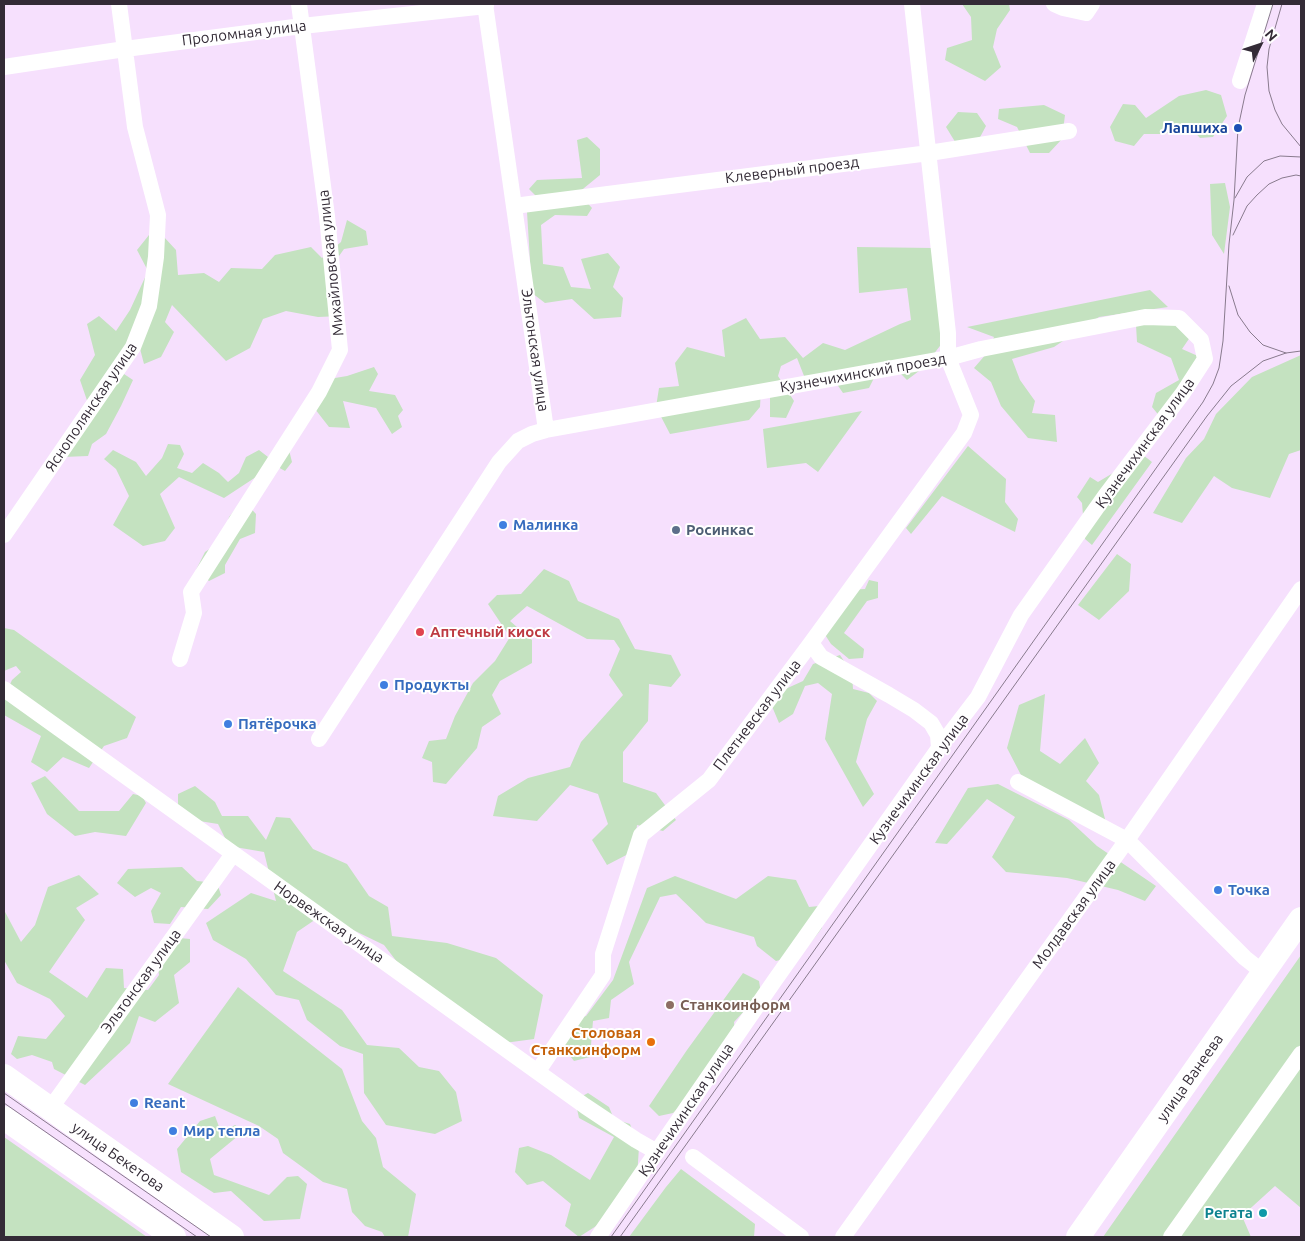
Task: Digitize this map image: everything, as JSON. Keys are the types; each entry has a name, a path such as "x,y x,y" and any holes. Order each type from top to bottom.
{"main road":[{"name":"улица Ванеева","path":"1078,1237 1301,919"},
{"name":"улица Бекетова","path":"4,1076 232,1237"},
{"path":"4,1118 174,1237"}],"street":[{"name":"Яснополянская улица","path":"4,535 133,347 149,306 156,257 158,215 135,127 119,4"},
{"name":"Михайловская улица","path":"180,659 194,613 191,592 319,392 340,350 327,216 299,4"},
{"path":"912,4 948,333 948,358"},
{"path":"1054,4 1089,8"},
{"path":"1240,81 1265,4"},
{"name":"Проломная улица","path":"4,67 302,26 486,5"},
{"name":"Эльтонская улица","path":"319,739 499,462 518,441 546,430 486,5"},
{"name":"Клеверный проезд","path":"514,206 929,153 1069,131"},
{"name":"Кузнечихинский проезд","path":"546,430 948,358 982,349 1136,319 1179,318"},
{"name":"Кузнечихинская улица","path":"598,1237 774,980 939,748 978,698 1021,615 1106,496 1183,394 1205,359 1201,340 1179,318"},
{"name":"Плетневская улица","path":"538,1070 603,974 603,954 641,835 709,780 812,643 964,433 971,415 948,358"},
{"name":"Молдавская улица","path":"843,1237 1128,840 1301,589"},
{"path":"812,643 821,657 914,710 930,723 938,735 939,748"},
{"name":"Норвежская улица","path":"4,689 538,1070 585,1106 657,1152"},
{"path":"1018,782 1128,840 1245,958 1264,973"},
{"name":"Эльтонская улица","path":"50,1108 233,854"},
{"path":"1171,1237 1301,1054"},
{"path":"693,1157 801,1237"}],"green space":[{"path":"962,4 1009,4 1010,10 997,29 993,47 1001,67 985,81 945,60 947,48 972,40 971,17"},
{"path":"1206,90 1221,95 1227,116 1213,137 1200,138 1192,129 1162,134 1144,134 1134,146 1115,141 1110,127 1123,104 1135,105 1146,118 1179,96"},
{"path":"1044,105 1065,115 1062,139 1049,153 1030,153 1017,127 998,119 999,109"},
{"path":"958,112 977,113 986,126 978,141 957,145 946,127"},
{"path":"587,137 600,149 600,175 578,193 592,208 587,216 555,215 541,225 543,264 563,267 571,287 591,289 581,259 608,253 620,267 613,287 623,298 621,317 594,319 572,299 545,303 532,293 527,212 539,199 529,189 537,180 582,178 577,140"},
{"path":"1225,183 1230,207 1224,254 1212,235 1210,184"},
{"path":"347,220 366,231 368,245 344,249 327,273 341,316 318,317 286,311 263,319 250,348 226,361 172,305 165,322 174,332 161,357 144,364 139,345 115,368 133,380 106,434 92,444 88,456 63,457 92,415 80,380 95,355 87,324 99,316 116,331 130,310 148,271 137,250 149,235 164,237 176,250 178,275 204,273 219,282 231,268 262,269 275,255 311,247 322,258 341,242"},
{"path":"857,247 934,248 943,342 923,368 907,380 891,364 879,368 869,388 843,393 832,377 806,381 797,358 781,366 778,376 794,401 786,418 770,417 770,385 761,389 760,407 749,420 670,434 656,407 659,388 679,386 675,363 687,347 725,357 722,330 746,318 760,339 785,337 803,358 823,343 845,350 911,320 907,288 859,293"},
{"path":"1150,290 1168,307 1099,317 1054,347 1012,359 1020,380 1035,401 1032,413 1055,415 1057,442 1028,438 1001,406 991,382 974,368 987,353 994,337 967,327"},
{"path":"1170,319 1195,330 1182,349 1207,360 1161,418 1152,407 1156,393 1179,380 1171,358 1137,342 1136,325"},
{"path":"1301,355 1301,450 1289,454 1270,498 1232,488 1214,476 1182,523 1153,513 1186,458 1204,439 1216,414 1252,377"},
{"path":"374,367 378,374 369,391 395,395 403,410 398,416 402,427 392,434 376,408 343,401 350,428 329,427 315,409 329,379 347,376"},
{"path":"862,411 818,472 806,463 767,468 763,429"},
{"path":"168,444 180,445 184,454 177,468 192,473 203,463 219,473 228,482 239,473 246,457 259,450 268,457 279,446 288,446 292,462 285,471 267,461 259,475 224,498 179,477 160,494 175,528 165,541 143,546 113,525 129,496 116,469 104,459 113,450 136,462 146,476 162,458"},
{"path":"968,446 1006,479 1005,502 1018,519 1015,532 942,496 911,534 906,528"},
{"path":"1143,455 1152,462 1092,545 1085,539 1082,503 1077,497 1090,477 1098,482"},
{"path":"243,500 256,514 255,533 240,539 225,565 225,573 209,581 196,570 205,552 214,546 227,527 229,517"},
{"path":"1117,554 1131,564 1129,591 1099,620 1078,605"},
{"path":"544,569 569,581 578,601 619,619 635,649 671,655 681,675 671,687 649,684 648,721 623,752 623,782 656,793 676,820 663,831 637,825 634,851 607,865 592,840 608,824 598,794 570,785 537,821 493,816 498,796 528,778 570,767 581,742 623,695 609,675 620,649 614,640 587,639 527,606 510,621 532,640 532,663 500,681 492,695 501,714 482,727 477,748 446,784 433,782 432,762 422,758 429,741 446,739 455,716 473,683 495,661 510,637 488,604 497,595 521,594"},
{"path":"869,580 878,582 878,598 867,601 844,633 864,649 863,658 849,659 831,644 820,627 841,590 865,589"},
{"path":"4,628 14,630 136,717 127,738 104,746 89,768 63,757 47,772 31,762 41,736 4,715 4,697 12,680 21,672 16,666 4,671"},
{"path":"840,655 852,673 853,689 869,693 877,701 867,719 856,762 874,794 863,807 825,739 832,694 818,683 805,686 793,714 779,723 771,704 781,691 803,681 813,664"},
{"path":"1045,694 1040,751 1060,764 1085,738 1099,763 1086,781 1099,795 1106,823 1022,777 1007,748 1019,705"},
{"path":"45,776 79,811 119,811 133,794 142,796 146,803 126,836 95,832 75,836 47,814 31,783"},
{"path":"998,784 1069,820 1097,846 1156,886 1145,901 1118,890 1067,878 1006,872 992,857 1015,817 987,799 947,844 935,843 968,788"},
{"path":"195,786 215,802 222,816 248,816 266,840 276,817 290,818 313,849 347,864 369,896 388,907 392,936 447,943 496,958 543,995 534,1039 504,1043 404,971 384,945 322,915 297,932 283,971 342,1010 367,1045 399,1048 419,1067 439,1071 456,1092 462,1121 435,1134 386,1125 364,1093 363,1054 340,1046 307,1020 299,1000 276,995 246,959 213,940 206,923 251,893 276,901 264,852 229,846 218,824 193,820 178,809 178,794"},
{"path":"182,867 197,881 217,883 221,895 208,909 181,907 170,924 154,923 151,911 161,893 151,888 135,897 117,883 128,869"},
{"path":"79,875 99,894 76,908 85,920 49,972 87,998 106,968 123,969 124,988 148,990 159,975 156,954 169,937 190,939 190,962 174,975 179,1003 155,1022 139,1016 130,1043 85,1085 54,1069 52,1062 32,1055 17,1059 11,1054 18,1036 46,1039 65,1016 50,999 17,983 4,960 4,910 21,942 35,925 48,887"},
{"path":"675,876 736,899 768,876 796,880 809,907 819,906 822,928 801,955 776,961 757,946 754,937 706,923 676,894 660,897 629,962 634,984 611,1000 609,1018 593,1021 590,1057 574,1061 556,1038 567,1021 586,1016 613,980 647,888"},
{"path":"1301,955 1301,1044 1164,1237 1103,1237"},
{"path":"743,973 759,981 761,993 734,1022 735,1032 698,1090 673,1113 659,1116 649,1106"},
{"path":"238,987 342,1069 362,1121 376,1138 383,1167 416,1194 408,1237 385,1237 382,1232 365,1226 352,1212 347,1189 323,1182 283,1153 278,1139 259,1126 168,1084"},
{"path":"1301,1060 1301,1208 1275,1186 1242,1216 1251,1237 1175,1237"},
{"path":"588,1093 609,1107 614,1119 630,1124 639,1147 636,1192 604,1221 579,1237 565,1226 571,1204 543,1181 527,1185 515,1172 519,1148 528,1146 551,1155 590,1180 614,1137 579,1118 575,1100"},
{"path":"215,1116 221,1132 235,1125 244,1131 210,1159 214,1175 269,1195 287,1177 298,1176 307,1184 300,1219 264,1221 231,1191 214,1193 181,1172 177,1149 200,1121"},
{"path":"4,1137 147,1237 4,1237"},
{"path":"681,1169 755,1224 754,1237 629,1237"}],"tram line":[{"path":"611,1237 1203,402 1213,384 1219,368 1223,341 1238,128 1245,95 1273,4"},
{"path":"1282,4 1269,49 1267,67 1269,91 1282,124 1301,147"},
{"path":"1235,198 1247,177 1264,161 1280,156 1301,157"},
{"path":"1233,235 1247,206 1269,184 1282,178 1296,175 1301,176"},
{"path":"1229,286 1238,315 1250,332 1263,345 1286,353"},
{"path":"620,1237 1207,416 1231,386 1263,361 1286,353 1301,351"},
{"path":"4,1093 211,1237"},
{"path":"4,1103 197,1237"}],"place":[{"name":"Лапшиха","path":"1238,128"},
{"name":"Малинка","path":"503,525"},
{"name":"Росинкас","path":"676,530"},
{"name":"Аптечный киоск","path":"420,632"},
{"name":"Продукты","path":"384,685"},
{"name":"Пятёрочка","path":"228,724"},
{"name":"Точка","path":"1218,890"},
{"name":"Станкоинформ","path":"670,1005"},
{"name":"Столовая Станкоинформ","path":"651,1042"},
{"name":"Reant","path":"134,1103"},
{"name":"Мир тепла","path":"173,1131"},
{"name":"Регата","path":"1263,1213"}]}
